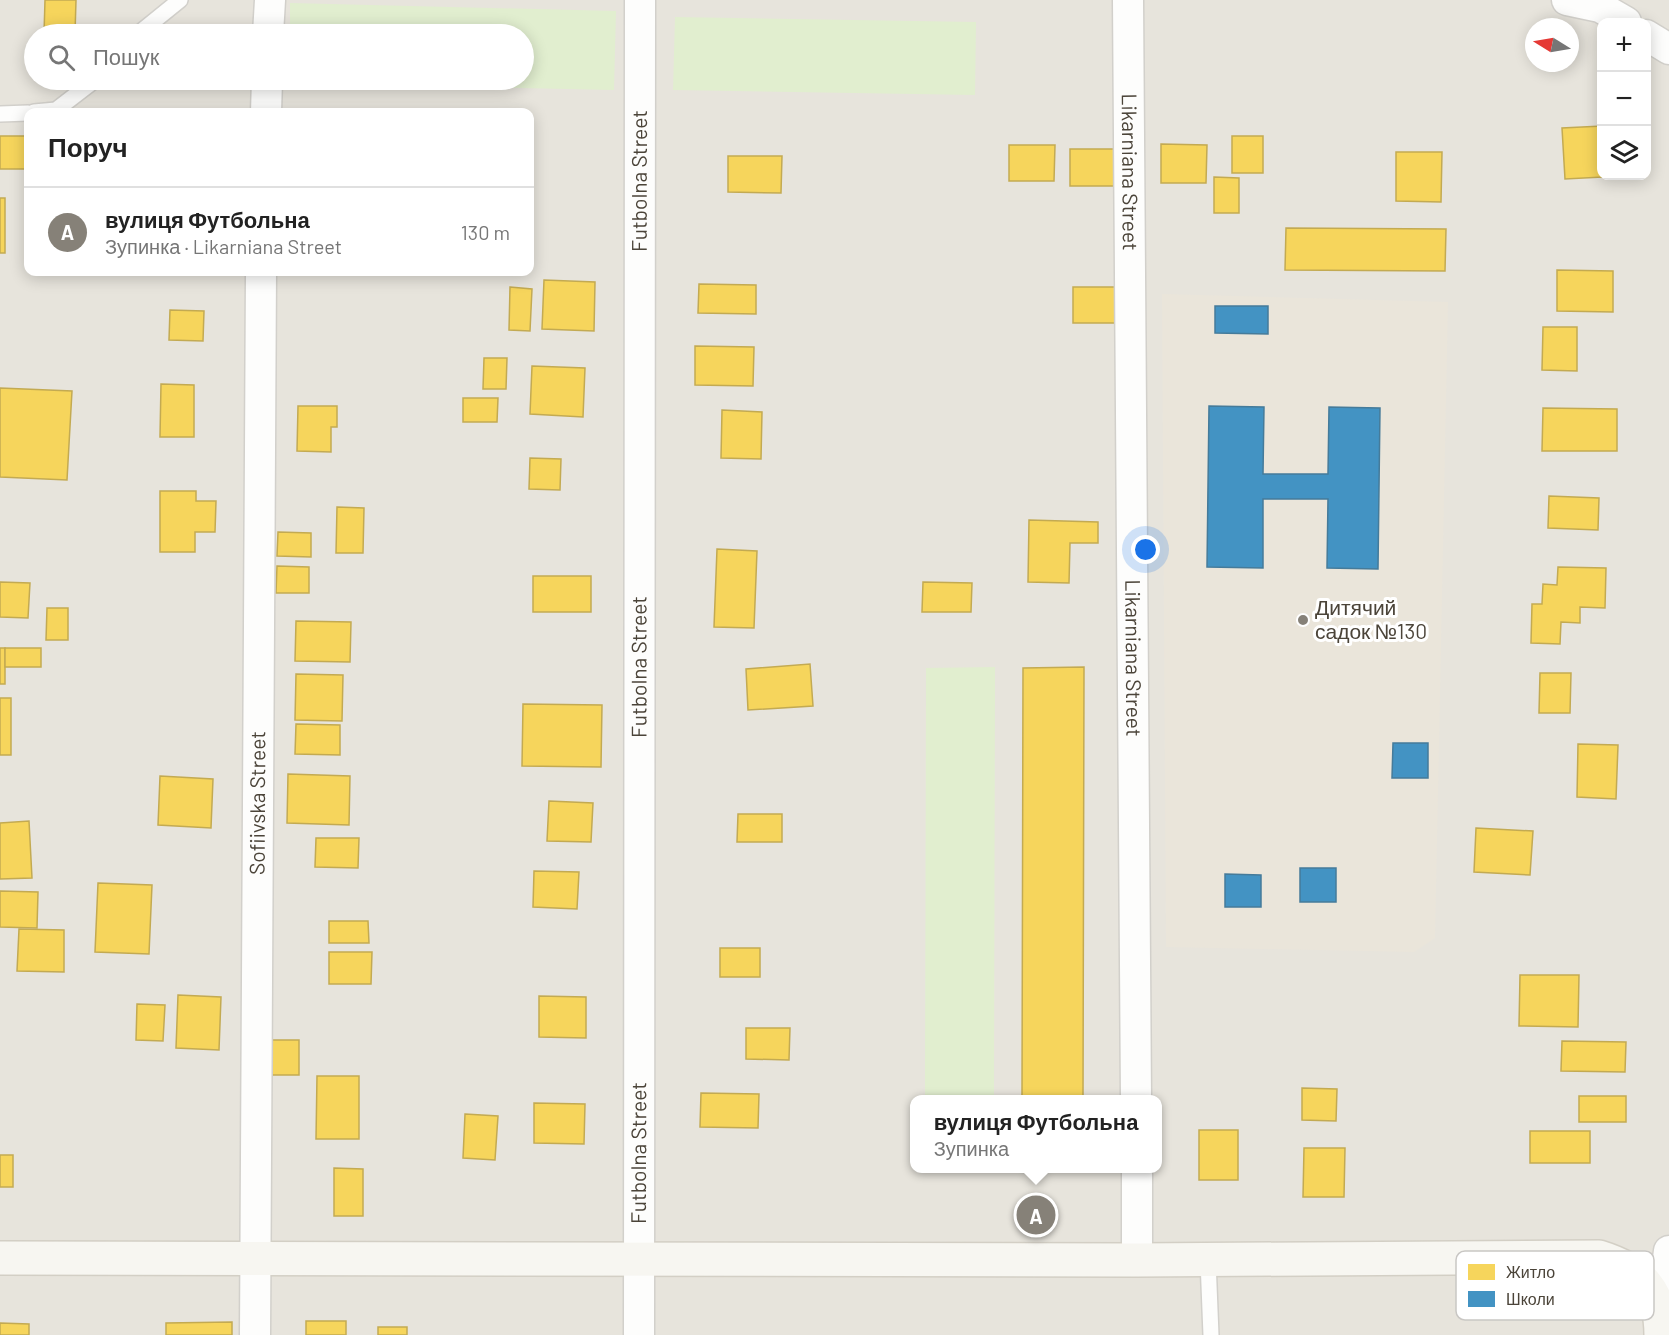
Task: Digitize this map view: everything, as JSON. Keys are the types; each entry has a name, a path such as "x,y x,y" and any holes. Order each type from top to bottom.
{"street":[{"path":"269,24 270,0"},
{"name":"Futbolna Street","path":"639,1335 640,0"},
{"name":"Likarniana Street","path":"1128,0 1136,1095"},
{"path":"1567,0 1600,7 1619,18"},
{"path":"1651,38 1669,49"},
{"path":"266,108 267,90"},
{"name":"Sofiivska Street","path":"255,1335 261,276"},
{"path":"1137,1173 1137,1260"},
{"path":"1664,1320 1669,1251"},
{"path":"0,1258 639,1257 1137,1260 1456,1258"},
{"path":"1654,1299 1664,1320"}],"lane":[{"path":"150,24 180,0"},
{"path":"59,108 82,90"},
{"path":"0,114 24,113"},
{"path":"1208,1260 1211,1335"}],"shaded area":[{"path":"0,0 1669,0 1669,1335 0,1335"},
{"name":"Дитячий садок №130","path":"1162,294 1448,302 1435,938 1414,952 1166,947"}],"green space":[{"path":"290,3 616,11 614,90 534,88 534,24 290,24"},
{"path":"675,17 976,22 975,95 673,90"},
{"path":"995,667 994,1095 925,1095 926,668"}],"building: Житло":[{"path":"45,0 76,0 75,24 44,24"},
{"path":"1597,126 1597,177 1565,179 1562,128"},
{"path":"0,136 24,136 24,169 0,169"},
{"path":"1232,136 1263,136 1263,173 1232,173"},
{"path":"1161,144 1207,145 1206,183 1161,183"},
{"path":"1009,145 1055,145 1054,181 1009,181"},
{"path":"1070,149 1114,149 1114,186 1070,186"},
{"path":"1396,152 1442,152 1441,202 1396,201"},
{"path":"728,156 782,156 781,193 728,192"},
{"path":"1214,177 1239,178 1239,213 1214,213"},
{"path":"0,198 5,198 5,253 0,253"},
{"path":"1286,228 1446,229 1445,271 1285,270"},
{"path":"1557,270 1613,271 1613,312 1557,311"},
{"path":"544,280 595,282 594,331 542,329"},
{"path":"699,284 756,285 756,314 698,313"},
{"path":"510,287 532,289 530,331 509,330"},
{"path":"1073,287 1118,287 1117,323 1073,323"},
{"path":"170,310 204,311 203,341 169,340"},
{"path":"1543,327 1577,327 1577,371 1542,370"},
{"path":"695,346 754,347 753,386 695,385"},
{"path":"484,358 507,358 506,389 483,389"},
{"path":"532,366 585,368 583,417 530,414"},
{"path":"161,384 194,385 194,437 160,437"},
{"path":"0,388 72,391 67,480 0,477"},
{"path":"463,398 498,398 497,422 463,422"},
{"path":"298,406 337,406 337,427 331,427 331,452 297,451"},
{"path":"1543,408 1617,409 1617,451 1542,451"},
{"path":"722,410 762,412 761,459 721,458"},
{"path":"530,458 561,459 560,490 529,489"},
{"path":"160,491 196,491 196,501 216,501 215,532 195,532 195,552 160,552"},
{"path":"1549,496 1599,498 1598,530 1548,528"},
{"path":"337,507 364,508 363,553 336,553"},
{"path":"1029,520 1098,522 1098,543 1070,543 1069,583 1028,582"},
{"path":"278,532 311,533 311,557 277,556"},
{"path":"717,549 757,551 754,628 714,627"},
{"path":"277,566 309,567 309,593 276,593"},
{"path":"1558,567 1606,568 1605,608 1580,607 1580,623 1561,622 1560,644 1531,643 1532,604 1542,604 1543,584 1557,585"},
{"path":"533,576 591,576 591,612 533,612"},
{"path":"0,582 30,583 28,618 0,617"},
{"path":"923,582 972,583 971,612 922,612"},
{"path":"47,608 68,608 68,640 46,640"},
{"path":"296,621 351,622 350,662 295,661"},
{"path":"0,648 5,648 5,684 0,684"},
{"path":"5,648 41,648 41,667 5,667"},
{"path":"810,664 813,706 748,710 746,669"},
{"path":"1084,667 1083,1095 1022,1095 1023,668"},
{"path":"1540,673 1571,673 1570,713 1539,713"},
{"path":"296,674 343,675 342,721 295,720"},
{"path":"0,698 11,698 11,755 0,755"},
{"path":"523,704 602,705 601,767 522,766"},
{"path":"296,724 340,725 340,755 295,754"},
{"path":"1578,744 1618,745 1616,799 1577,797"},
{"path":"288,774 350,776 349,825 287,823"},
{"path":"160,776 213,779 211,828 158,825"},
{"path":"549,801 593,803 591,842 547,841"},
{"path":"738,814 782,814 782,842 737,842"},
{"path":"29,821 32,878 0,879 0,823"},
{"path":"1476,828 1533,831 1530,875 1474,872"},
{"path":"316,838 359,838 358,868 315,867"},
{"path":"534,871 579,872 577,909 533,907"},
{"path":"98,883 152,885 149,954 95,952"},
{"path":"0,891 38,892 37,928 0,927"},
{"path":"329,921 368,921 369,943 329,943"},
{"path":"19,929 64,930 64,972 17,971"},
{"path":"720,948 760,948 760,977 720,977"},
{"path":"329,952 372,952 371,984 329,984"},
{"path":"1520,975 1579,975 1578,1027 1519,1026"},
{"path":"178,995 221,997 219,1050 176,1048"},
{"path":"539,996 586,997 586,1038 539,1037"},
{"path":"137,1004 165,1005 163,1041 136,1040"},
{"path":"746,1028 790,1028 789,1060 746,1059"},
{"path":"272,1040 299,1040 299,1075 272,1075"},
{"path":"1562,1041 1626,1042 1625,1072 1561,1071"},
{"path":"317,1076 359,1076 359,1139 316,1139"},
{"path":"1302,1088 1337,1089 1336,1121 1302,1120"},
{"path":"701,1093 759,1094 758,1128 700,1127"},
{"path":"1579,1096 1626,1096 1626,1122 1579,1122"},
{"path":"534,1103 585,1104 584,1144 534,1143"},
{"path":"465,1114 498,1116 495,1160 463,1158"},
{"path":"1199,1130 1238,1130 1238,1180 1199,1180"},
{"path":"1530,1131 1590,1131 1590,1163 1530,1163"},
{"path":"1304,1148 1345,1148 1344,1197 1303,1197"},
{"path":"0,1155 13,1155 13,1187 0,1187"},
{"path":"334,1168 363,1169 363,1216 334,1216"},
{"path":"306,1321 346,1321 346,1335 306,1335"},
{"path":"232,1322 232,1335 166,1335 166,1323"},
{"path":"0,1323 29,1324 29,1335 0,1335"},
{"path":"378,1327 407,1327 407,1335 378,1335"}],"building: Школи":[{"path":"1215,306 1268,306 1268,334 1215,333"},
{"path":"1209,406 1264,407 1263,474 1328,474 1329,407 1380,408 1378,569 1327,568 1328,499 1263,499 1263,568 1207,567"},
{"path":"1393,743 1428,743 1428,778 1392,778"},
{"path":"1300,868 1336,868 1336,902 1300,902"},
{"path":"1225,874 1261,875 1261,907 1225,907"}],"place":[{"name":"Дитячий садок №130","path":"1303,620"},
{"name":"вулиця Футбольна","path":"1036,1215"}]}
